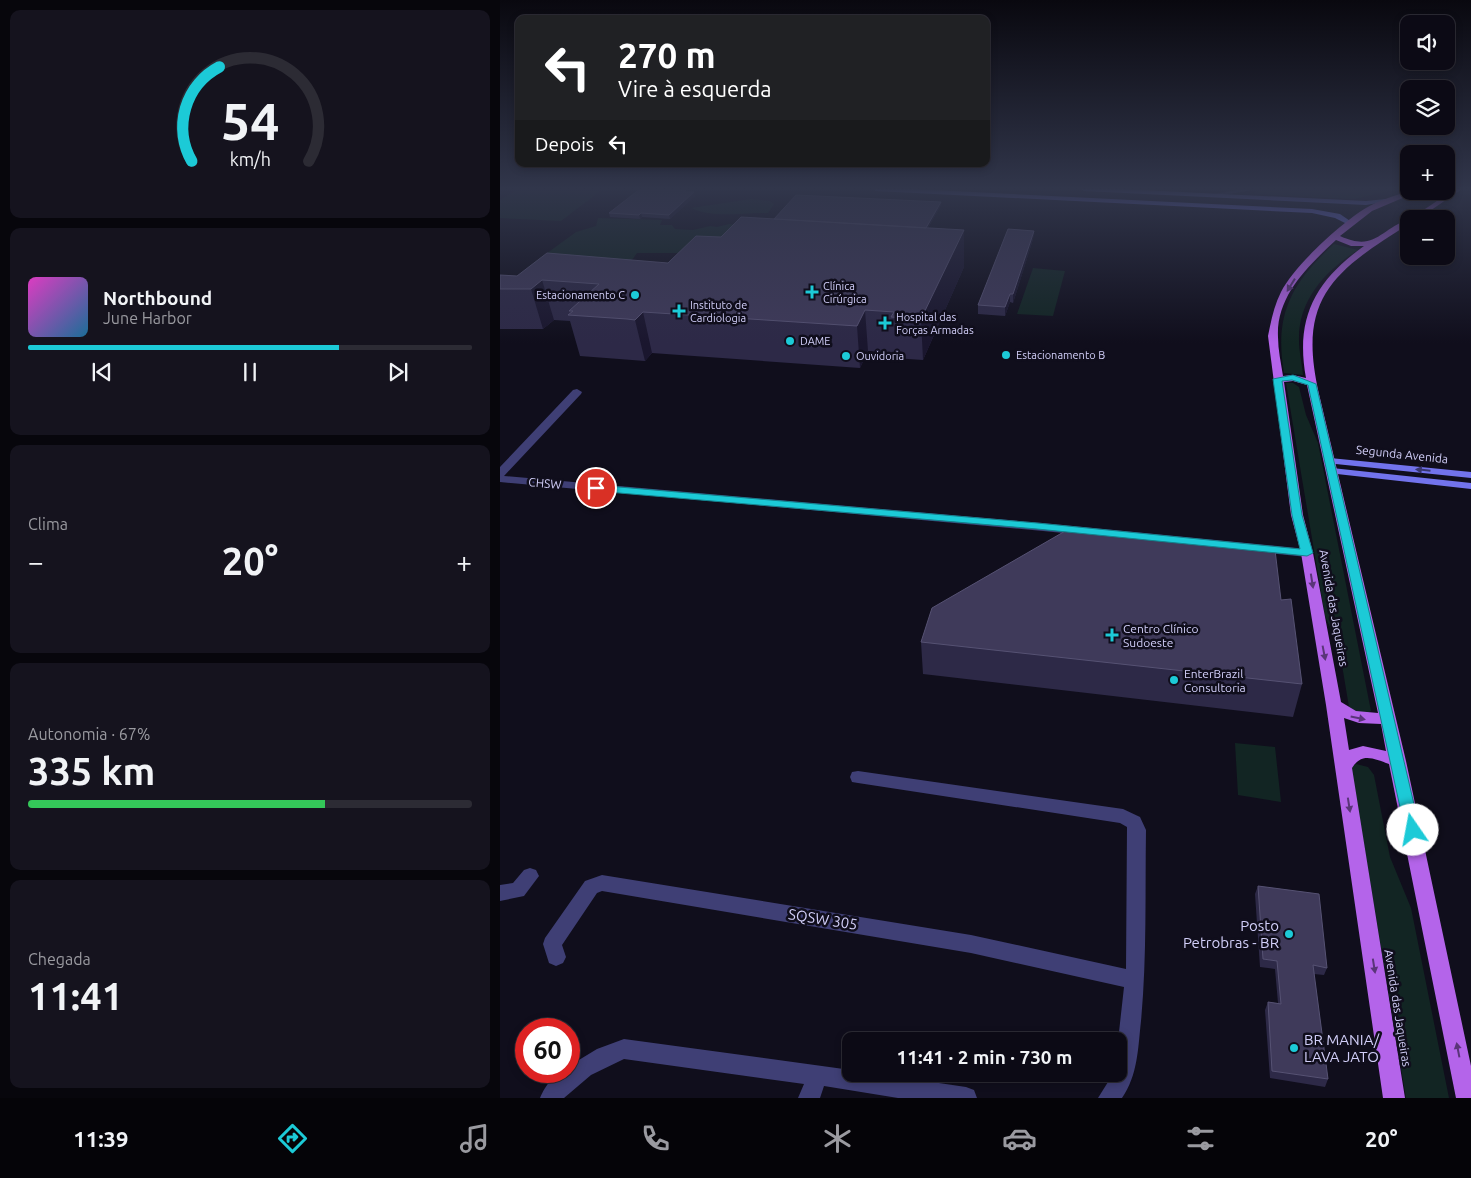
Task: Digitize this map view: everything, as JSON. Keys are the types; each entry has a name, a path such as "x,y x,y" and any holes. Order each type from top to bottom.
{"main road":[{"name":"Avenida das Jaqueiras","path":"1333,240 1289,285 1277,315 1273,336 1297,515 1307,553 1334,705 1394,1098"},
{"path":"1343,240 1351,244 1371,244"},
{"name":"Avenida das Jaqueiras","path":"1377,240 1344,265 1316,297 1311,308 1307,332 1307,352 1312,384 1386,718 1398,762 1467,1098"},
{"path":"1278,379 1293,378 1312,384"},
{"name":"Segunda Avenida","path":"1331,466 1471,475"},
{"name":"Segunda Avenida","path":"1331,466 1471,486"},
{"path":"1334,705 1342,712 1361,720 1386,718"},
{"path":"1343,768 1352,756 1357,753 1376,754 1398,762"}],"street":[{"path":"500,474 577,392"},
{"name":"CHSW","path":"500,480 1037,526 1307,553"},
{"path":"858,776 1124,816 1136,825 1135,980 1126,1063 1122,1080 1109,1098"},
{"path":"500,893 518,890 530,876"},
{"name":"SQSW 305","path":"556,957 552,944 591,887 602,883 971,944 1135,980"},
{"path":"552,1098 582,1070 603,1056 624,1049 818,1075 966,1098"},
{"path":"809,1098 818,1075"}],"green space":[{"path":"565,240 718,240 684,253 637,253 632,260 625,263 534,269 528,267"},
{"path":"1334,244 1358,250 1325,277 1309,299 1303,312 1299,344 1303,375 1284,373 1282,334 1284,317 1289,301 1307,272"},
{"path":"1033,268 1065,271 1053,316 1017,314"},
{"path":"1286,383 1293,383 1299,387 1306,415 1318,443 1371,711 1362,716 1349,707 1339,647 1325,616"},
{"path":"1235,743 1275,747 1281,802 1238,795"},
{"path":"1356,764 1368,767 1374,775 1390,857 1411,908 1449,1098 1406,1098 1351,767"}],"building":[{"path":"692,240 959,240 921,319 891,317 894,312 865,310 857,326 643,312 635,320 568,315 573,311 569,311 599,284 542,280 531,289 500,289 500,275 517,276 547,253 668,263"},
{"path":"1004,240 1031,240 1013,294 1010,294 1005,307 978,305"},
{"name":"Centro Clínico Sudoeste","path":"1067,530 1275,550 1281,600 1291,599 1302,684 921,642 932,608"},
{"path":"1258,886 1319,894 1327,968 1313,965 1328,1079 1272,1071 1268,1002 1281,1004 1277,961 1263,959"}],"place":[{"name":"Clínica Cirúrgica","path":"812,292"},
{"name":"Estacionamento C","path":"635,295"},
{"name":"Instituto de Cardiologia","path":"679,311"},
{"name":"Hospital das Forças Armadas","path":"885,323"},
{"name":"DAME","path":"790,341"},
{"name":"Estacionamento B","path":"1006,355"},
{"name":"Ouvidoria","path":"846,356"},
{"name":"Centro Clínico Sudoeste","path":"1112,635"},
{"name":"EnterBrazil Consultoria","path":"1174,680"},
{"name":"Posto Petrobras - BR","path":"1289,934"},
{"name":"BR MANIA/ LAVA JATO","path":"1294,1048"}],"route":[{"path":"596,488 1037,526 1307,553 1297,515 1278,379 1285,377 1301,379 1312,384 1364,611 1386,718 1413,830"}]}
